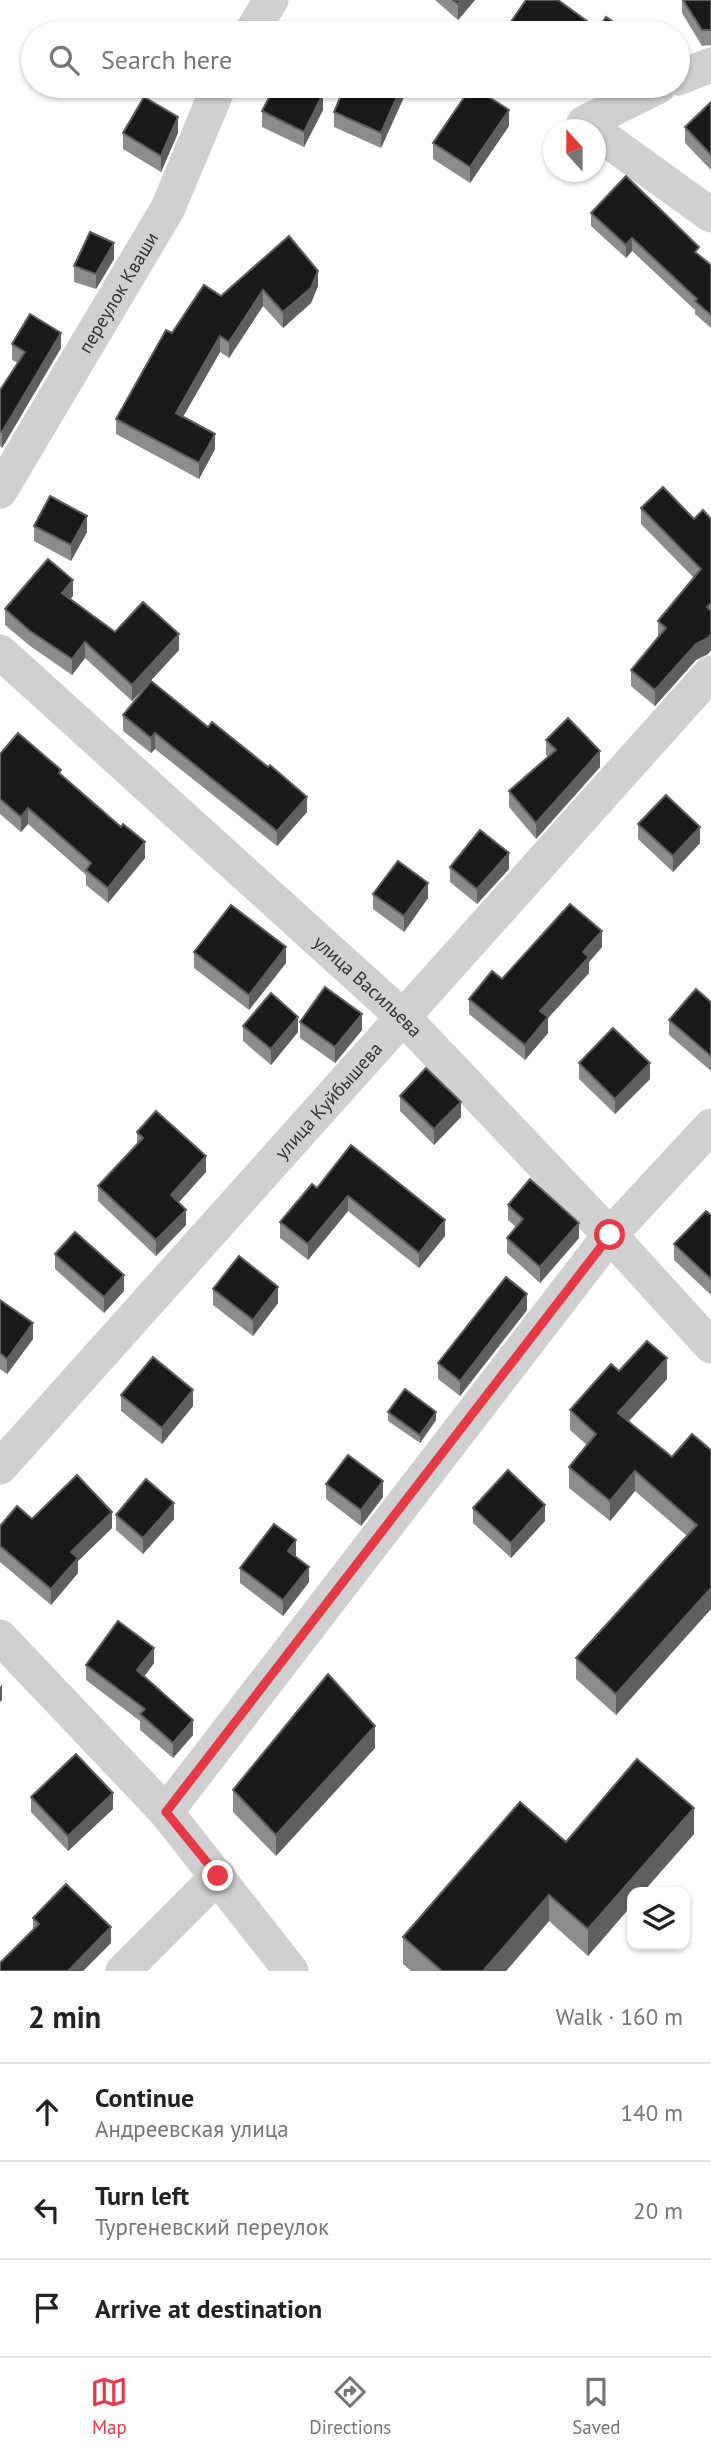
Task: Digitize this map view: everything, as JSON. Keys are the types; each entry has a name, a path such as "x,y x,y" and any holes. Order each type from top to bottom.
{"street":[{"path":"258,21 271,0"},
{"path":"690,73 711,65"},
{"name":"переулок Кваши","path":"0,491 167,208 214,98"},
{"path":"606,119 640,98"},
{"path":"606,139 711,215"},
{"name":"улица Васильева","path":"0,652 402,1016 610,1235 711,1346"},
{"name":"улица Куйбышева","path":"0,1467 711,673"},
{"path":"166,1812 610,1235 711,1126"},
{"path":"0,1637 166,1812 291,1971"},
{"path":"123,1971 218,1876"}],"building":[{"path":"526,0 558,0 587,21 512,21"},
{"path":"683,0 711,0 711,30 702,30"},
{"path":"143,98 178,117 161,156 123,133"},
{"path":"269,98 321,98 304,132 262,111"},
{"path":"340,98 397,98 381,133 334,112"},
{"path":"464,98 490,98 509,110 470,167 433,143"},
{"path":"711,102 711,155 685,127"},
{"path":"626,176 699,247 695,252 711,265 711,315 632,238 626,245 591,213"},
{"path":"90,232 114,243 96,274 74,266"},
{"path":"289,236 318,271 311,288 283,312 263,290 229,342 220,336 176,413 215,434 199,463 116,419 166,330 172,333 204,285 221,296"},
{"path":"30,314 61,333 2,432 0,390 25,352 12,344"},
{"path":"663,487 694,519 703,510 711,519 711,603 707,607 711,611 711,634 696,644 655,690 631,670 666,628 658,621 701,569 641,508"},
{"path":"50,496 87,516 71,545 34,526"},
{"path":"48,559 73,580 62,593 115,632 143,602 179,634 132,685 85,642 72,659 30,631 5,609"},
{"path":"151,681 208,727 212,722 268,767 270,765 307,797 277,831 155,733 151,738 123,715"},
{"path":"568,718 600,751 536,823 509,791 556,750 546,740"},
{"path":"18,733 121,827 123,824 145,842 108,888 86,870 91,863 28,808 21,817 0,799 0,754"},
{"path":"666,795 700,827 673,856 638,824"},
{"path":"480,830 509,853 477,889 450,867"},
{"path":"398,861 428,883 404,916 373,894"},
{"path":"570,904 602,931 583,952 589,957 540,1011 548,1017 525,1045 469,999 492,971 502,979"},
{"path":"231,905 286,947 249,995 194,952"},
{"path":"325,987 362,1014 335,1047 300,1022"},
{"path":"696,989 711,1002 711,1056 669,1020"},
{"path":"271,993 298,1017 271,1049 243,1026"},
{"path":"613,1028 650,1063 615,1099 579,1063"},
{"path":"426,1068 461,1102 434,1129 400,1096"},
{"path":"156,1111 206,1156 171,1195 186,1210 156,1240 98,1186 143,1138 137,1132"},
{"path":"351,1145 445,1220 419,1253 348,1196 308,1244 280,1222 312,1184 317,1188"},
{"path":"530,1179 579,1223 540,1267 507,1238 523,1219 508,1205"},
{"path":"706,1211 711,1215 711,1279 674,1244"},
{"path":"75,1232 124,1275 104,1297 55,1254"},
{"path":"239,1256 278,1287 253,1320 213,1289"},
{"path":"506,1277 527,1294 460,1381 438,1363"},
{"path":"0,1300 33,1323 7,1359 0,1353"},
{"path":"647,1341 667,1358 618,1413 672,1457 692,1434 711,1450 711,1588 616,1694 576,1658 697,1525 635,1471 610,1501 569,1467 596,1434 570,1410 611,1364 619,1371"},
{"path":"153,1357 193,1390 162,1428 121,1395"},
{"path":"405,1389 436,1412 420,1435 388,1412"},
{"path":"348,1455 383,1481 361,1510 326,1484"},
{"path":"508,1470 545,1505 511,1543 473,1508"},
{"path":"77,1475 112,1512 71,1552 78,1558 51,1589 0,1546 0,1526 17,1506 32,1519"},
{"path":"146,1479 174,1503 143,1538 116,1515"},
{"path":"274,1524 296,1540 288,1551 309,1567 283,1600 240,1568"},
{"path":"118,1621 154,1648 137,1670 193,1720 173,1743 140,1714 145,1709 86,1665"},
{"path":"328,1674 375,1726 276,1835 233,1790"},
{"path":"76,1754 113,1793 68,1836 31,1797"},
{"path":"637,1759 694,1808 588,1929 549,1895 483,1971 442,1971 403,1937 520,1802 566,1842"},
{"path":"66,1884 111,1927 68,1971 0,1971 0,1963 39,1924 33,1918"}],"route":[{"path":"218,1876 166,1812 610,1235"}]}
